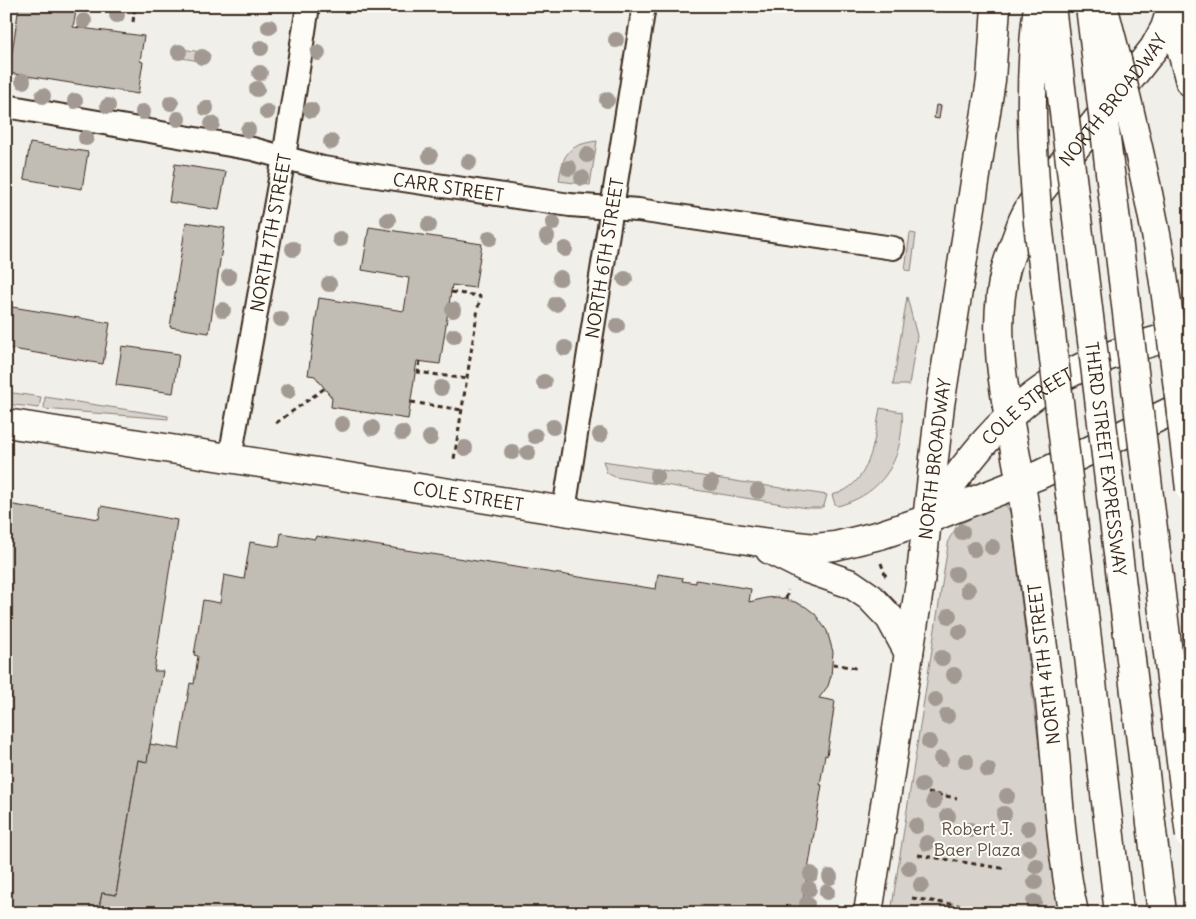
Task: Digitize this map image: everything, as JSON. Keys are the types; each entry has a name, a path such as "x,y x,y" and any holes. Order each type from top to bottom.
{"main road":[{"name":"NORTH BROADWAY","path":"868,913 921,575 940,405 991,80 996,6"},
{"path":"1038,6 1031,73 1033,161 1038,223 1119,913"},
{"name":"THIRD STREET EXPRESSWAY","path":"1050,6 1162,913"},
{"path":"1090,6 1190,836"},
{"path":"1104,6 1158,244 1190,489"},
{"name":"NORTH BROADWAY","path":"1009,416 1000,347 1001,296 1006,269 1024,219 1057,171 1154,48 1172,6"},
{"path":"1176,6 1179,40 1190,82"},
{"name":"COLE STREET","path":"928,519 971,457 1009,416 1054,382 1080,368 1190,331"},
{"path":"1141,346 1167,347 1190,355"},
{"name":"COLE STREET","path":"6,424 754,541 815,548 834,546 875,536 928,519 1074,459 1190,402"},
{"name":"NORTH 4TH STREET","path":"1009,416 1020,482 1052,719 1058,813 1063,854 1074,913"},
{"path":"754,541 808,569 851,584 870,597 890,618 909,653"}],"street":[{"name":"NORTH 7TH STREET","path":"230,458 284,157 308,6"},
{"name":"NORTH 6TH STREET","path":"564,510 644,6"},
{"name":"CARR STREET","path":"6,106 253,149 323,168 570,205 638,210 893,248"}],"path":[{"path":"133,22 135,6"},
{"path":"451,292 480,296 454,459"},
{"path":"420,361 418,372 467,379"},
{"path":"276,423 325,388"},
{"path":"411,402 462,410"},
{"path":"786,599 788,590"},
{"path":"833,664 856,668"},
{"path":"928,793 957,798"},
{"path":"918,855 1007,869"},
{"path":"912,898 1008,913"}],"green space":[{"path":"176,48 207,53 210,55 209,60 206,62 175,57 172,54 172,50"},
{"path":"597,141 590,185 559,181 565,157 569,152 579,145"},
{"path":"910,233 916,234 911,271 905,270"},
{"path":"907,297 917,336 909,385 893,385"},
{"path":"6,392 41,397 39,408 6,404"},
{"path":"45,397 168,416 168,419 44,409"},
{"path":"880,408 902,412 901,435 894,460 881,481 872,489 851,502 838,506 835,504 832,495 845,490 855,482 863,472 868,461"},
{"path":"603,461 827,495 824,506 820,508 807,508 615,477 607,473"},
{"name":"Robert J. Baer Plaza","path":"1006,505 1010,512 1012,523 1059,913 891,913 949,539 958,525 996,506"}],"building":[{"path":"19,6 77,6 73,27 144,36 140,61 143,62 138,94 9,73"},
{"path":"936,105 941,106 939,119 934,118"},
{"path":"30,143 88,152 82,189 24,179"},
{"path":"175,164 226,172 219,210 169,202"},
{"path":"186,222 225,228 209,333 170,327"},
{"path":"369,227 482,244 475,288 452,285 440,364 417,361 408,419 331,407 332,398 315,376 308,375 319,298 404,311 409,278 362,270"},
{"path":"6,306 110,323 103,364 6,348"},
{"path":"122,346 179,354 173,393 116,385"},
{"path":"6,486 10,487 8,504 99,519 101,506 177,520 154,671 163,671 147,762 138,760 116,895 102,893 98,913 6,913"},
{"path":"281,533 315,539 316,536 656,589 658,574 683,578 682,581 696,583 696,580 751,589 749,602 777,597 806,607 815,614 827,631 833,652 831,676 828,686 819,698 835,701 827,756 825,755 820,785 822,785 801,913 98,913 102,893 116,895 138,760 147,762 150,744 179,749 190,683 194,684 198,656 194,655 203,600 220,603 224,575 244,579 250,542 279,547"}]}
